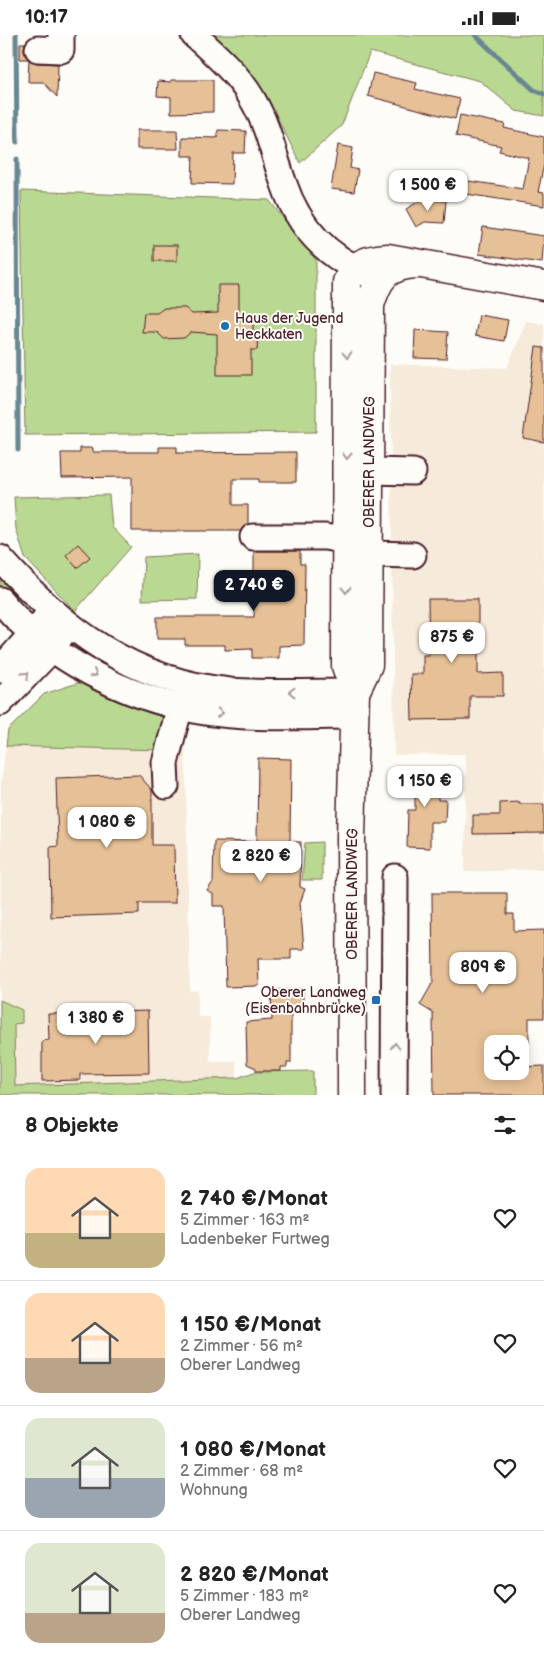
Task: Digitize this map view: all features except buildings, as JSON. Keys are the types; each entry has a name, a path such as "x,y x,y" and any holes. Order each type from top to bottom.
{"main road":[{"path":"354,269 373,259 388,258 425,263 544,286"},
{"path":"380,279 400,267 425,263"},
{"name":"OBERER LANDWEG","path":"352,1095 351,836 355,704 368,665 358,548 358,419 346,293 347,281 354,269"},
{"name":"OBERER LANDWEG","path":"358,548 369,471 358,419 370,305 380,279"}],"street":[{"path":"38,49 61,50 61,35"},
{"path":"194,35 235,75 254,101 266,124 288,193 304,225 323,247 354,269 380,279"},
{"path":"369,471 413,472"},
{"path":"253,537 325,537 358,548 413,555"},
{"path":"0,558 60,619 110,653 172,679 229,691 355,704"},
{"path":"0,600 33,632 53,648 94,675 155,701 226,714 355,704"},
{"path":"0,670 33,632 60,619"},
{"path":"0,703 53,648 60,619"},
{"path":"166,786 165,763 180,707"},
{"path":"394,1095 395,877"}],"shaded area":[{"path":"526,321 544,324 544,869 465,872 466,754 394,755 390,364 507,368"},
{"path":"185,730 190,991 198,991 198,1017 210,1017 210,1061 236,1061 237,1078 15,1086 14,1024 0,1002 1,784 6,746 162,750"}],"green space":[{"path":"214,35 544,35 544,116 516,111 480,81 370,52 342,125 300,163 265,93 232,52"},
{"path":"21,191 269,200 316,260 316,432 25,435"},
{"path":"109,495 112,527 131,547 75,611 25,558 16,529 14,497"},
{"path":"198,554 197,599 142,600 144,557"},
{"path":"0,569 21,592 11,601 0,589"},
{"path":"84,681 170,714 162,750 6,746 8,730 44,694"},
{"path":"322,842 322,880 302,880 305,843"},
{"path":"0,1000 22,1010 22,1023 14,1024 15,1086 237,1078 254,1072 313,1071 313,1095 0,1095"}],"waterway":[{"path":"16,35 17,142"},
{"path":"475,35 534,90 544,94"},
{"path":"17,159 18,450"}],"place":[{"name":"Haus der Jugend Heckkaten","path":"225,326"},
{"name":"Oberer Landweg (Eisenbahnbrücke)","path":"376,1000"}]}
